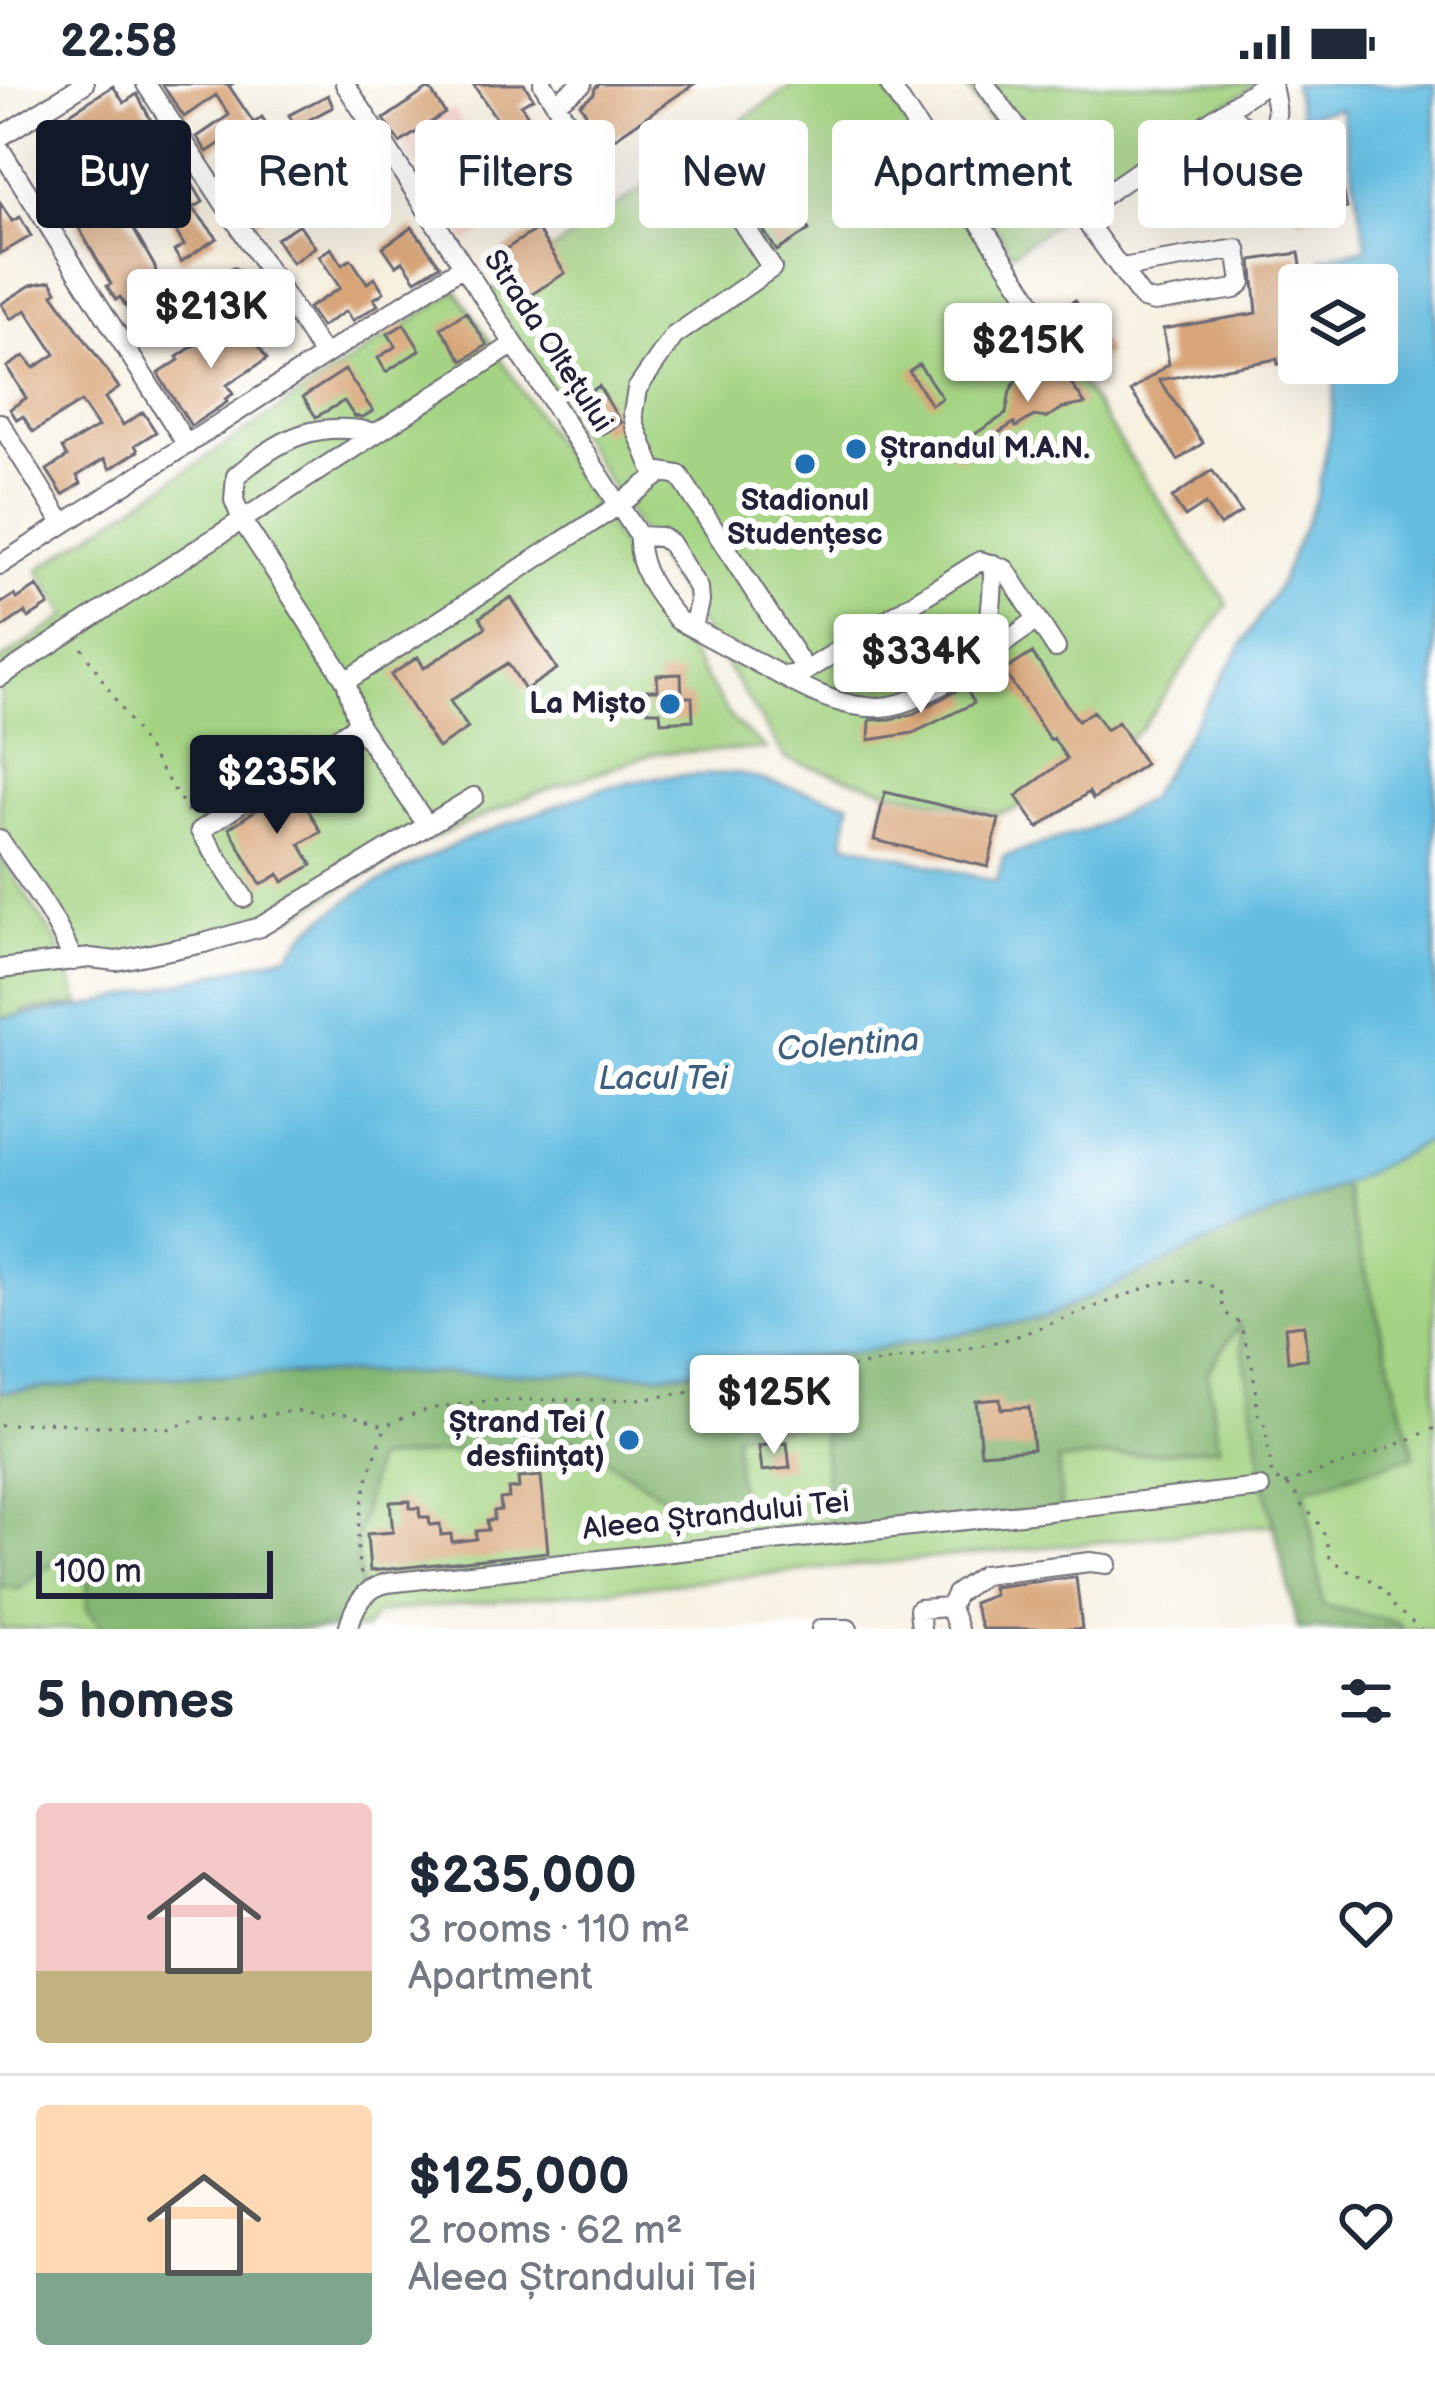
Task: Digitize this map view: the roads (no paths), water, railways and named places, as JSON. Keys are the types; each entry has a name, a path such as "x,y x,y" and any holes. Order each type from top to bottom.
{"street":[{"path":"84,84 0,139 187,445"},
{"path":"146,84 325,356"},
{"name":"Strada Oltețului","path":"344,84 639,536 642,567 678,620 836,702 890,706 926,692 1037,619"},
{"path":"542,84 565,120"},
{"path":"554,103 582,84"},
{"path":"889,84 1033,304"},
{"path":"985,84 1011,120"},
{"path":"1114,188 1228,109 1268,84 1276,114 1270,126 1259,132 1246,129 1228,109"},
{"path":"656,477 635,426 637,389 674,336 772,268 746,228"},
{"path":"1090,228 1143,298 1150,302 1235,289 1242,282 1237,249 1121,268"},
{"path":"0,565 463,266"},
{"path":"0,677 514,344"},
{"path":"0,423 63,524"},
{"path":"376,434 350,428 312,429 266,451 236,476 234,500 242,520 346,681 358,724 427,825"},
{"path":"346,681 668,472 679,476 806,671"},
{"path":"639,536 670,542 698,588 693,627"},
{"path":"782,676 806,671 980,561 1005,569 1056,649"},
{"path":"979,659 993,608 993,564"},
{"path":"244,898 200,831 358,724"},
{"path":"0,969 90,958 116,961 260,926 474,797"},
{"path":"0,840 56,924 73,961"},
{"name":"Aleea Ștrandului Tei","path":"348,1629 365,1594 387,1583 1260,1488"},
{"path":"958,1629 950,1607 956,1594 983,1575 1107,1564"},
{"path":"921,1629 919,1610 950,1607"},
{"path":"821,1629 848,1629"}],"water":[{"name":"Lacul Tei","path":"1293,84 1435,84 1435,1137 1343,1185 1044,1318 859,1352 663,1374 158,1377 0,1392 0,1018 88,1006 288,955 308,930 361,891 459,842 603,788 658,777 737,773 850,803 844,842 997,882 1003,857 1089,829 1147,800 1279,585 1317,496 1335,384 1398,384 1398,264 1323,264 1322,258 1367,248 1346,120 1340,108 1301,116"}],"place":[{"name":"Ștrandul M.A.N.","path":"856,449"},
{"name":"Stadionul Studențesc","path":"805,464"},
{"name":"La Mișto","path":"670,704"},
{"name":"Ștrand Tei ( desființat)","path":"629,1440"}],"water label":[{"name":"Colentina","path":"848,1045"}]}
